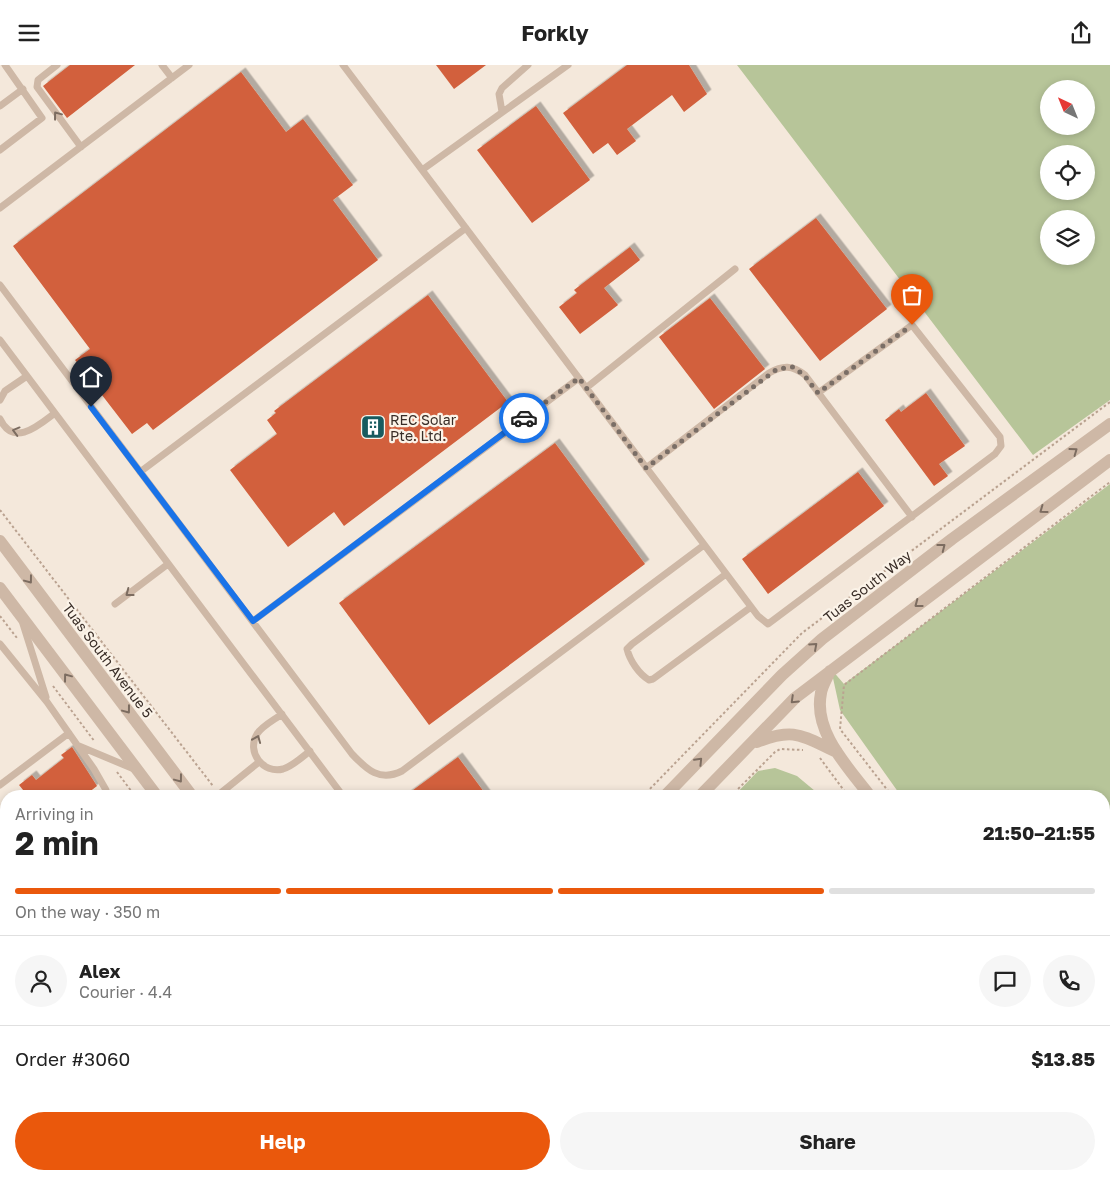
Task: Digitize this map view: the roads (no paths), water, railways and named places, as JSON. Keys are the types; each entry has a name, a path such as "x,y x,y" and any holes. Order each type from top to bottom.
{"street":[{"name":"Tuas South Way","path":"671,790 782,675 822,639 952,539 1110,425"},
{"path":"706,790 796,698 831,669 1110,460"},
{"name":"Tuas South Avenue 5","path":"0,541 187,790"},
{"path":"0,588 152,790"},
{"path":"831,669 821,691 819,710 825,729 837,752 866,790"},
{"path":"752,745 775,735 796,733 837,752"}],"lane":[{"path":"0,150 42,118 5,65"},
{"path":"57,65 36,84 81,147"},
{"path":"162,65 172,78"},
{"path":"0,209 189,65"},
{"path":"343,65 751,607 762,621 768,624 995,454 1002,446 1000,437 912,325 818,393"},
{"path":"502,113 499,94 528,65"},
{"path":"422,170 568,65"},
{"path":"0,106 23,89"},
{"path":"140,472 466,228"},
{"path":"586,388 735,269"},
{"path":"0,285 364,767 382,776 393,776 402,771 704,545"},
{"path":"0,340 339,790"},
{"path":"646,468 777,369 793,367 804,375 912,517"},
{"path":"0,400 5,391 27,376"},
{"path":"253,621 579,378"},
{"path":"1,422 8,429 24,433 32,431 55,413"},
{"path":"115,604 168,564"},
{"path":"726,573 627,649 636,668 644,678 648,680 653,679 751,607"},
{"path":"20,615 48,702"},
{"path":"0,644 48,702 106,790"},
{"path":"282,714 256,736 254,749 260,762 271,769 284,769 310,751"},
{"path":"0,785 69,733"},
{"path":"77,745 138,771"},
{"path":"224,790 260,762"}],"place":[{"name":"REC Solar Pte. Ltd.","path":"373,427"}]}
